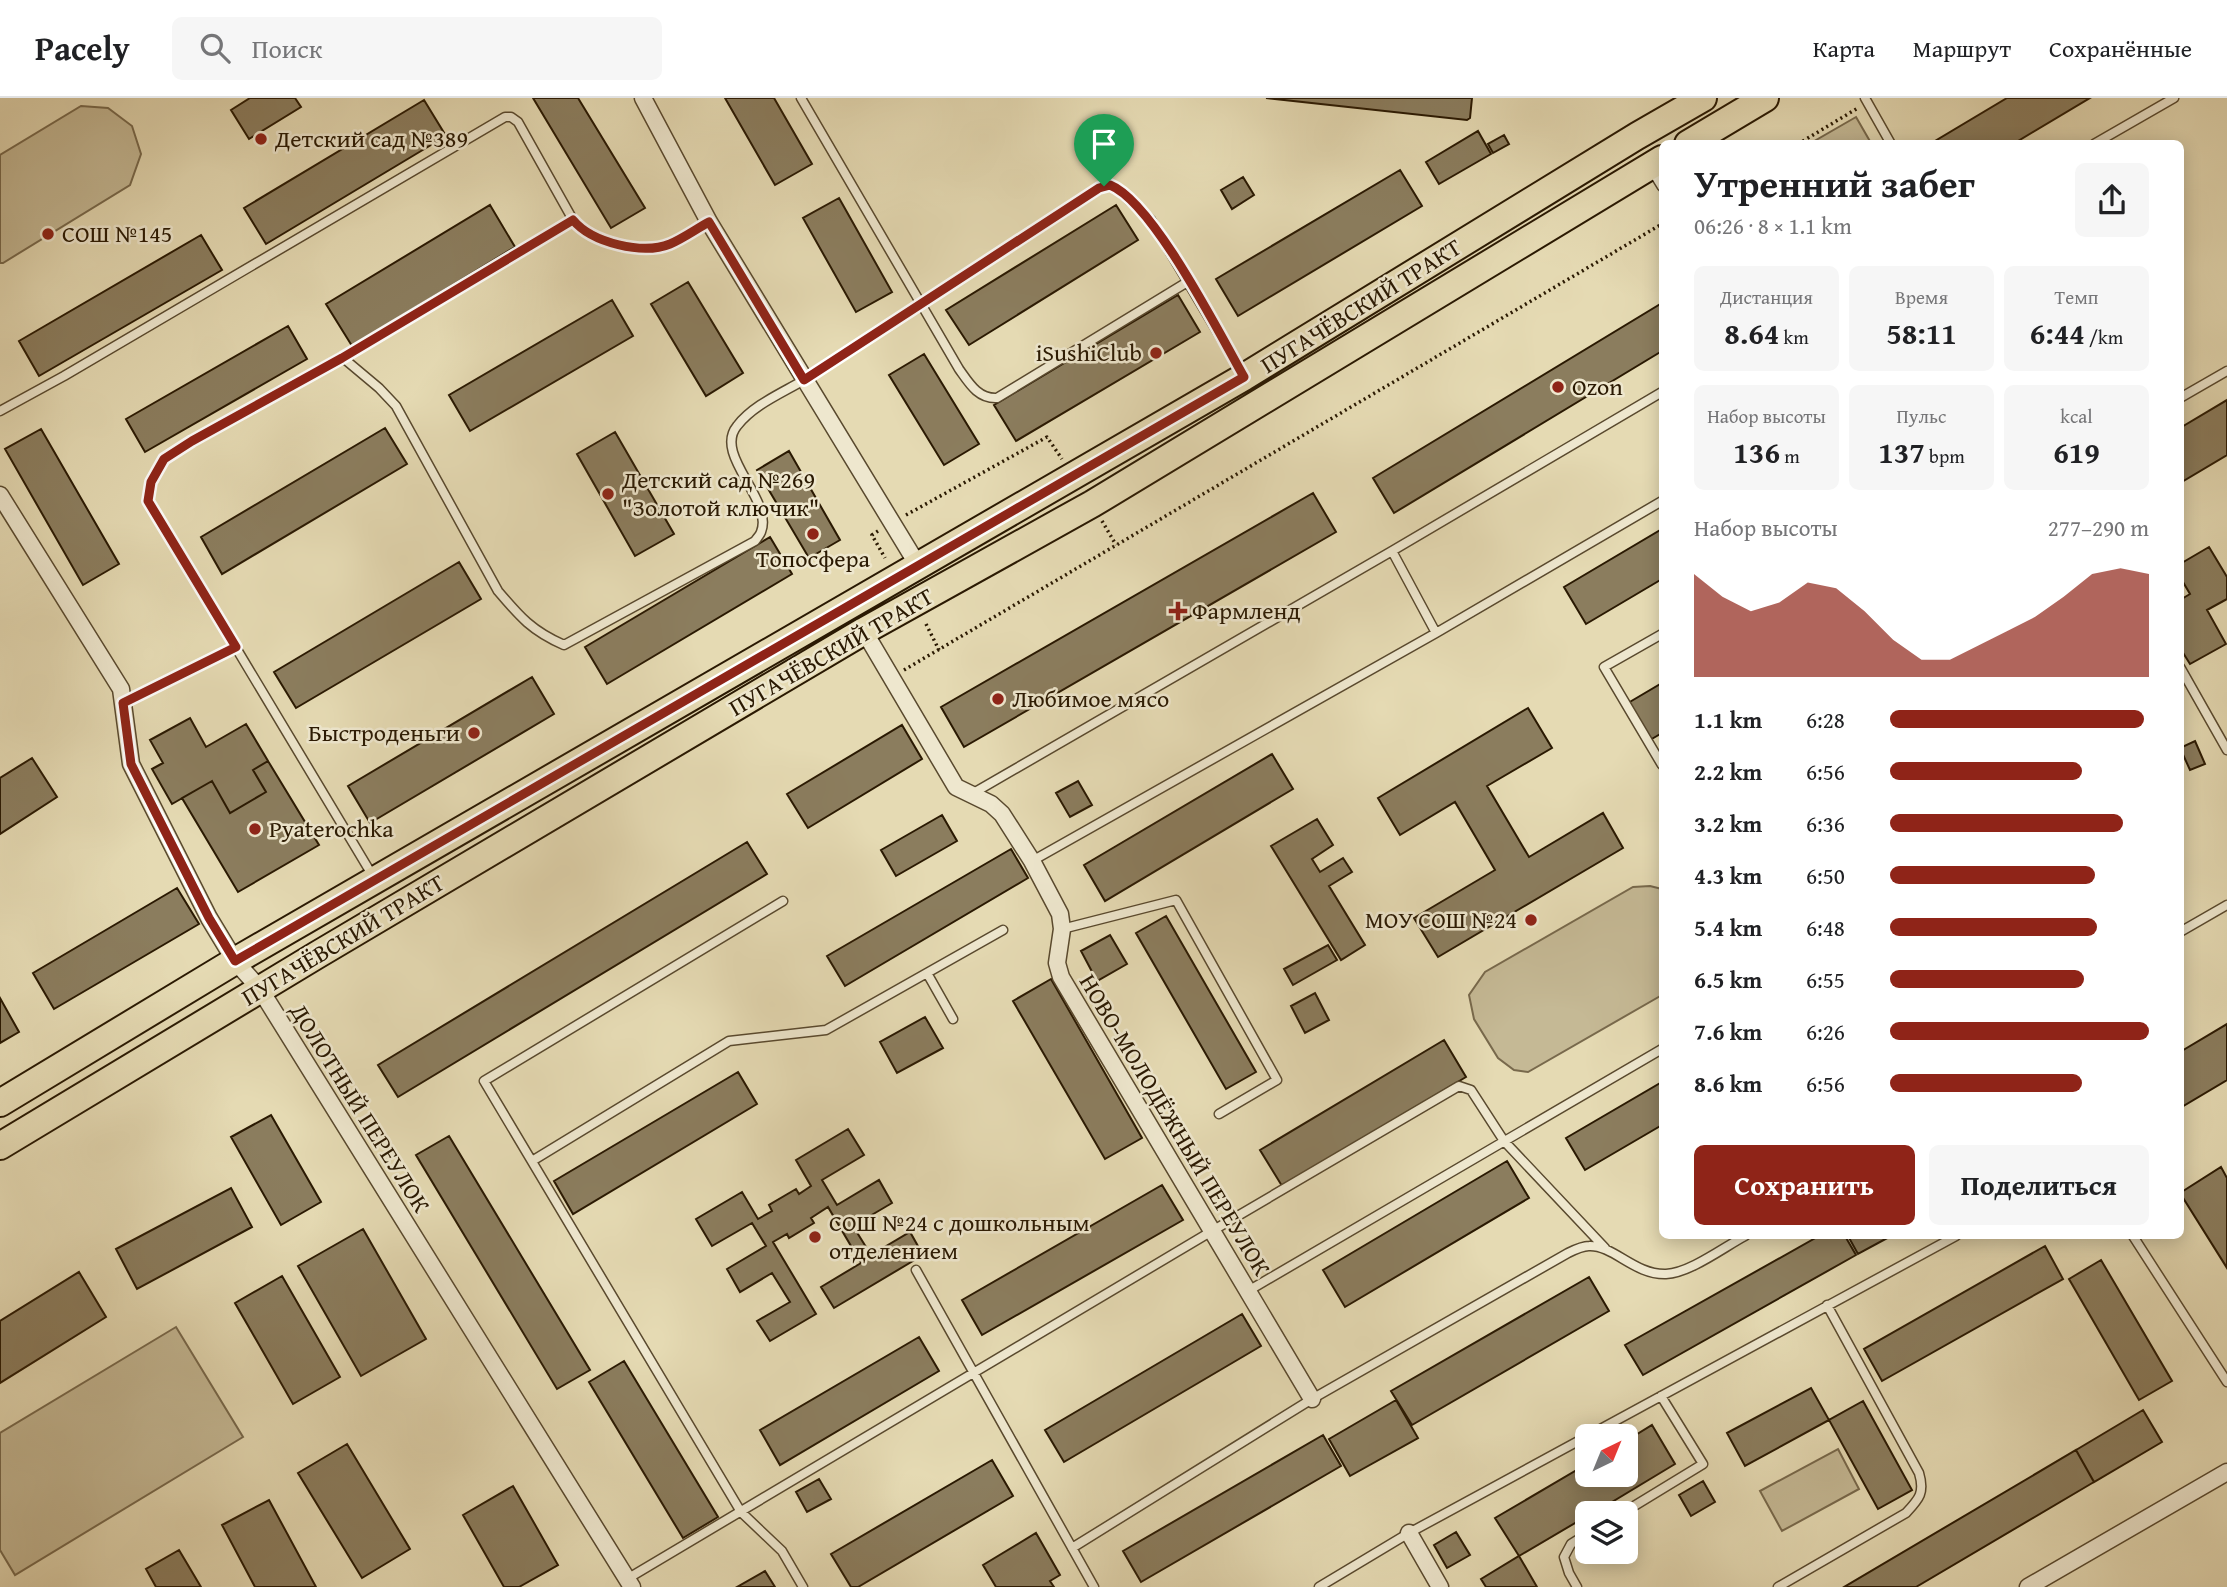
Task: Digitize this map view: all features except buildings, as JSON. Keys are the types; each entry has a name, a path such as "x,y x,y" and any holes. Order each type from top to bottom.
{"main road":[{"name":"ПУГАЧЁВСКИЙ ТРАКТ","path":"0,1103 235,961 1244,377 1703,98"},
{"path":"1695,140 1765,98"},
{"name":"ПУГАЧЁВСКИЙ ТРАКТ","path":"0,1146 864,631 1092,504 1658,171"}],"street":[{"path":"643,98 709,222 919,566"},
{"name":"ДОЛОТНЫЙ ПЕРЕУЛОК","path":"0,495 121,689 131,764 209,918 235,961 260,989 630,1583"},
{"name":"НОВО-МОЛОДЁЖНЫЙ ПЕРЕУЛОК","path":"864,631 956,787 991,804 1002,814 1032,861 1060,914 1062,929 1057,962 1061,977 1311,1399"},
{"path":"2028,1587 2227,1472"},
{"path":"1409,1533 1440,1587"}],"lane":[{"path":"801,98 959,369 975,390 987,398 996,398 1189,281"},
{"path":"2101,140 2174,98"},
{"path":"1867,100 1889,140"},
{"path":"0,411 505,117 511,117 517,122 573,220 581,229 608,241 645,250 669,244 709,222"},
{"path":"342,358 379,388 396,406 498,591 519,616 541,635 564,645 755,541 762,530 761,510 732,450 730,437 736,426 754,410 1099,188 1110,185 1125,195 1151,220 1244,377"},
{"path":"375,880 148,501 151,482 164,459 192,441 342,358 573,220"},
{"path":"2184,396 2227,371"},
{"path":"970,795 1659,394"},
{"path":"1032,861 1436,633 1659,503"},
{"path":"1392,551 1436,633"},
{"path":"1659,636 1604,667 1659,760"},
{"path":"123,703 236,647"},
{"path":"2184,674 2227,750"},
{"path":"783,901 484,1081 741,1512 782,1551 803,1587"},
{"path":"1062,929 1175,901 1277,1080 1219,1114"},
{"path":"2184,930 2227,905"},
{"path":"532,1161 729,1041 826,1030 1003,930"},
{"path":"927,973 953,1019"},
{"path":"1248,1291 1659,1051"},
{"path":"630,1583 741,1512 1459,1086 1471,1090 1504,1141 1605,1248 1626,1262 1646,1271 1667,1274 1691,1266 1740,1239"},
{"path":"1319,1587 1409,1533 1950,1239"},
{"path":"2135,1239 2227,1382"},
{"path":"1072,1548 1311,1399 1568,1252 1588,1245 1605,1248"},
{"path":"916,1270 1094,1587"},
{"path":"1778,1587 1906,1513 1919,1498 1923,1485 1919,1473 1827,1305"},
{"path":"1638,1504 1703,1464 1661,1396"},
{"path":"2227,1472 2227,1482"},
{"path":"1575,1542 1564,1557 1577,1587"}],"path":[{"path":"1803,140 1867,100"},
{"path":"891,677 1659,225"},
{"path":"872,535 887,563"},
{"path":"926,624 939,650"}],"shaded area":[{"path":"81,106 108,108 132,126 141,154 130,185 0,263 0,155"},
{"path":"1856,117 1869,140 1816,140"},
{"path":"1633,887 1659,888 1659,997 1528,1072 1514,1070 1498,1058 1474,1019 1469,995 1485,972"},
{"path":"176,1327 243,1437 15,1575 0,1550 0,1433"},
{"path":"1838,1449 1859,1489 1782,1531 1760,1491"}],"place":[{"name":"Детский сад №389","path":"261,139"},
{"name":"СОШ №145","path":"48,234"},
{"name":"iSushiClub","path":"1156,353"},
{"name":"Ozon","path":"1558,387"},
{"name":"Детский сад №269 \"Золотой ключик\"","path":"608,494"},
{"name":"Топосфера","path":"813,534"},
{"name":"Фармленд","path":"1178,611"},
{"name":"Любимое мясо","path":"998,699"},
{"name":"Быстроденьги","path":"474,733"},
{"name":"Pyaterochka","path":"255,829"},
{"name":"МОУ СОШ №24","path":"1531,920"},
{"name":"СОШ №24 с дошкольным отделением","path":"815,1237"}],"route":[{"path":"1104,186 1115,187 1151,220 1244,377 235,961 209,918 131,764 123,703 236,647 148,501 151,482 164,459 342,358 573,220 581,229 608,241 645,250 669,244 709,222 804,380 1104,186"}]}
